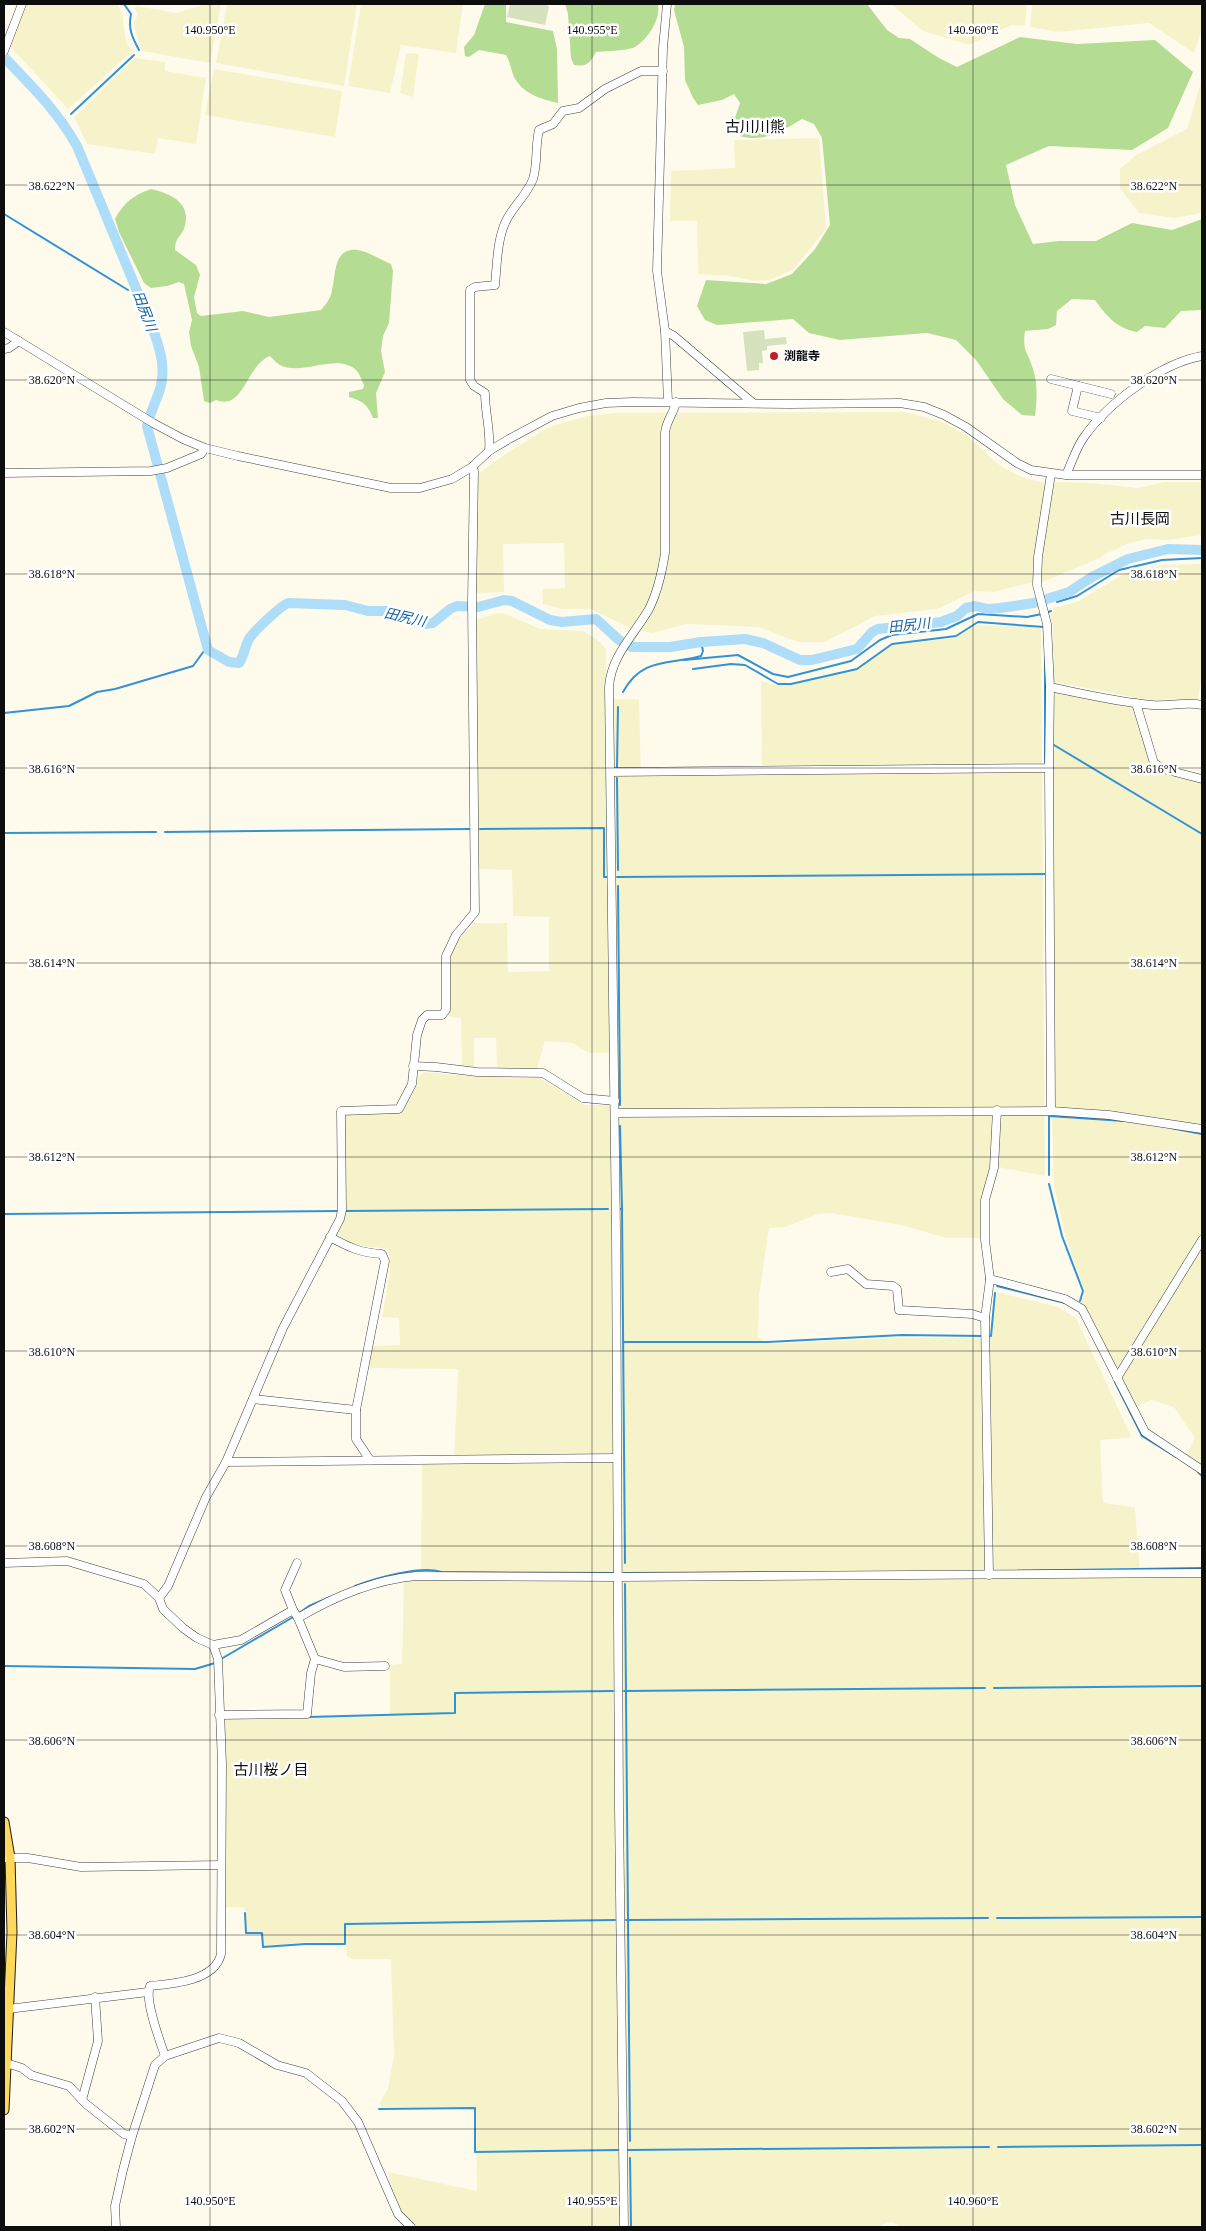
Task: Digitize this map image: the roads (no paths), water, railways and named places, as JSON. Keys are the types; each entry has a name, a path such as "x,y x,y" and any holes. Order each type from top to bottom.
{"main road":[{"path":"4,1822 12,1932 4,2110"}],"street":[{"path":"5,47 22,4"},
{"path":"624,2227 610,675 622,650 648,609 662,572 665,553 665,433 666,425 675,409 672,402 657,271 662,71 667,4"},
{"path":"489,451 491,440 485,412 485,393 474,386 470,380 470,290 475,287 495,285 506,221 533,178 536,158 535,144 539,130 553,124 563,111 579,108 605,89 641,71 662,71"},
{"path":"665,331 674,336 753,403"},
{"path":"4,332 142,417 183,439 206,448 405,489 436,485 452,479 472,467 489,451 552,416 606,403 900,403 924,407 944,415 966,427 1017,463 1031,470 1066,475 1202,475"},
{"path":"4,349 9,348 18,341"},
{"path":"1066,475 1084,437 1123,398 1160,372 1202,356"},
{"path":"1051,379 1111,394"},
{"path":"1078,386 1072,411 1101,418"},
{"path":"4,473 159,470 201,454 206,448"},
{"path":"159,1598 168,1586 206,1497 226,1462 283,1328 342,1212 341,1111 399,1109 411,1087 417,1035 422,1020 427,1015 442,1015 446,1010 446,956 456,935 475,912 472,602 474,480 472,467"},
{"path":"1051,474 1038,557 1037,585 1047,624 1050,687 1051,1111"},
{"path":"1050,687 1136,703 1157,705 1189,703 1202,705"},
{"path":"1136,703 1154,763 1163,769 1202,779"},
{"path":"611,772 1049,768"},
{"path":"414,1066 436,1066 477,1072 543,1073 583,1098 615,1101"},
{"path":"989,1572 985,1318 990,1279 984,1240 985,1200 994,1168 996,1110"},
{"path":"615,1113 1051,1111 1110,1115 1202,1129"},
{"path":"330,1237 353,1250 382,1254 385,1261 356,1410 356,1439 370,1460"},
{"path":"1117,1378 1202,1240"},
{"path":"831,1272 848,1270 866,1284 894,1286 897,1289 899,1310 972,1314 985,1318"},
{"path":"990,1279 1075,1303 1087,1314 1145,1432 1202,1470"},
{"path":"252,1399 356,1410"},
{"path":"226,1462 617,1458"},
{"path":"4,1564 67,1560 144,1584 159,1598 164,1609 183,1628 197,1638 213,1645 241,1640 347,1592 403,1577 618,1577 989,1572 1202,1573"},
{"path":"219,1715 307,1714 311,1673 315,1658 284,1590 297,1563"},
{"path":"165,2056 150,2012 148,1992 150,1986 191,1980 215,1966 220,1959 222,1783 218,1663 213,1645"},
{"path":"315,1658 344,1667 385,1666"},
{"path":"7,1858 28,1858 81,1867 221,1865"},
{"path":"8,2009 148,1992"},
{"path":"82,2100 98,2041 95,1998"},
{"path":"116,2227 115,2206 132,2136 155,2065 165,2056 219,2038 230,2039 277,2065 297,2070 312,2077 342,2101 358,2122 398,2214 411,2227"},
{"path":"5,2061 22,2068 31,2075 69,2086 82,2100 124,2134 132,2136"}],"waterway":[{"path":"124,4 131,14 131,33 139,50"},
{"path":"71,114 134,55"},
{"name":"田尻川","path":"4,57 52,109 77,146 152,327 160,351 162,376 159,392 147,426 208,650 229,662 239,663 250,637 279,609 288,603 345,605 368,611 392,611 425,624 433,623 450,609 457,606 478,607 504,600 512,601 550,620 562,622 596,619 619,640 631,647 670,647 701,642 745,639 763,643 800,660 812,660 857,649 872,632 878,629 941,622 957,616 966,608 975,606 988,609 1034,603 1069,592 1092,577 1128,559 1168,549 1202,550"},
{"path":"4,214 128,290"},
{"name":"田尻川","path":"132,289 136,287"},
{"path":"1057,602 1077,596 1119,570 1162,560 1202,558"},
{"path":"684,660 738,655 773,674 788,677 851,661 880,640 892,635 946,629 978,614 1027,617 1042,614"},
{"path":"693,669 731,664 745,665 778,684 791,684 857,669 892,644 956,636 978,622 1044,627"},
{"path":"623,692 630,681 648,668 657,664 701,656 703,651 701,642"},
{"path":"4,713 69,706 97,692 115,689 193,666 204,651 208,650"},
{"path":"1045,652 1045,762"},
{"path":"617,767 618,707"},
{"path":"1054,745 1202,834"},
{"path":"617,778 618,870"},
{"path":"480,829 604,828 604,877 607,877"},
{"path":"165,832 470,829"},
{"path":"4,833 156,832"},
{"path":"617,877 1047,874"},
{"path":"618,886 620,1105"},
{"path":"1049,1175 1049,1116 1124,1121"},
{"path":"620,1126 622,1209"},
{"path":"1171,1128 1202,1134"},
{"path":"1049,1184 1062,1236 1083,1291 1080,1301"},
{"path":"344,1211 608,1209"},
{"path":"620,1209 622,1209 625,1563"},
{"path":"4,1214 339,1211"},
{"path":"997,1286 1065,1303"},
{"path":"988,1336 991,1336 995,1293"},
{"path":"623,1342 768,1342 902,1335 983,1336"},
{"path":"1115,1382 1142,1436 1176,1457"},
{"path":"1198,1472 1202,1476"},
{"path":"992,1571 1202,1568"},
{"path":"355,1586 386,1576 422,1570 441,1572 613,1573"},
{"path":"965,1571 987,1571"},
{"path":"624,1573 847,1572"},
{"path":"625,1584 630,2141"},
{"path":"299,1613 309,1606 330,1597"},
{"path":"221,1659 295,1616"},
{"path":"4,1666 195,1669 215,1663"},
{"path":"994,1688 1202,1686"},
{"path":"624,1691 985,1688"},
{"path":"308,1717 455,1713 455,1693 613,1691"},
{"path":"245,1913 246,1933 262,1933 263,1947 345,1944 345,1924 615,1920"},
{"path":"997,1918 1202,1917"},
{"path":"626,1920 988,1918"},
{"path":"379,2109 475,2108 475,2152 618,2150"},
{"path":"998,2147 1202,2145"},
{"path":"628,2150 989,2147"},
{"path":"630,2158 631,2227"}],"place":[{"name":"渕龍寺","path":"774,356"}],"district":[{"name":"古川川熊","path":"755,127"},
{"name":"古川長岡","path":"1140,519"},
{"name":"古川桜ノ目","path":"271,1770"}]}
